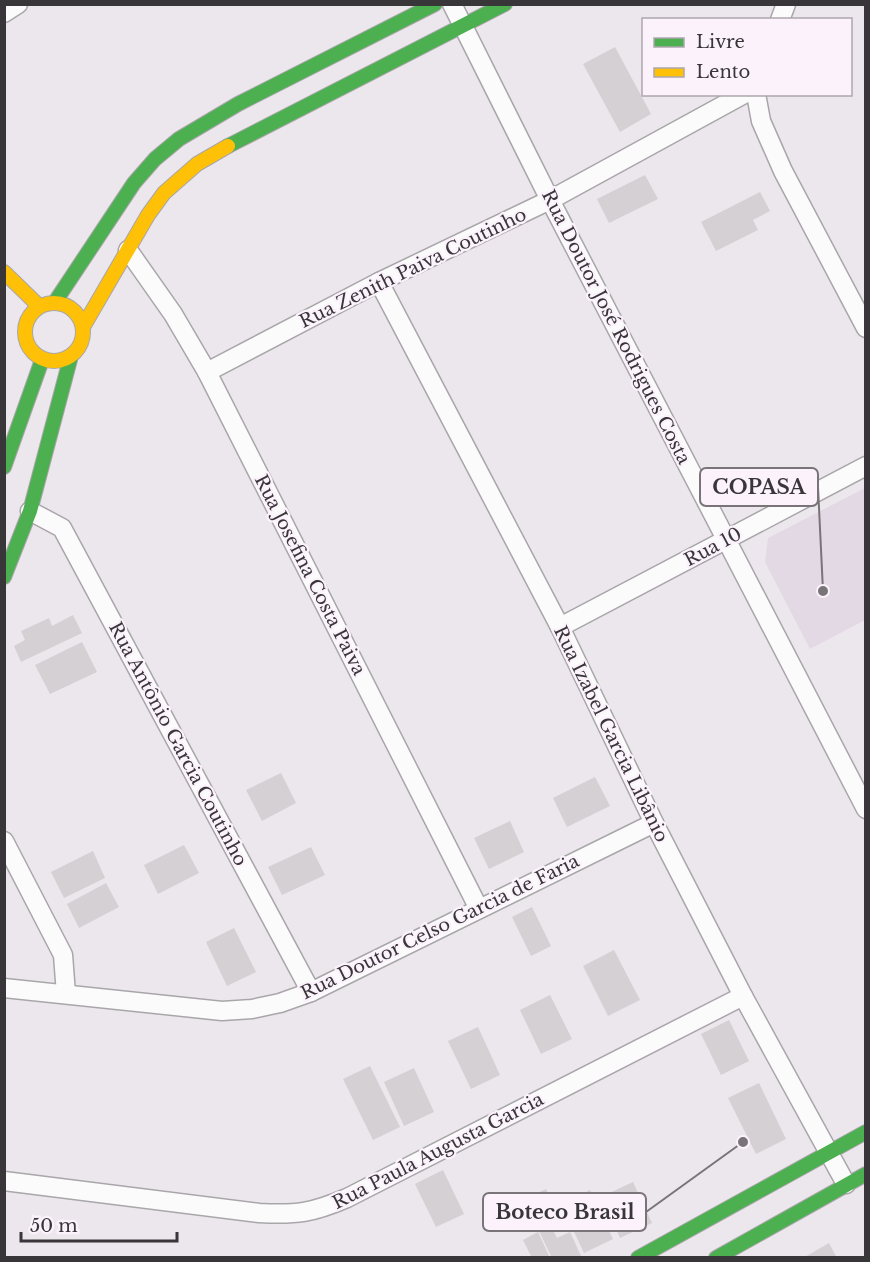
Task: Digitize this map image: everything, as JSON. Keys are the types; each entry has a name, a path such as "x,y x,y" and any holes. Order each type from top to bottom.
{"street":[{"path":"4,12 18,4"},
{"path":"55,302 134,183 155,159 179,139 238,104 435,4"},
{"name":"Rua Doutor José Rodrigues Costa","path":"452,4 550,201 866,809"},
{"path":"4,577 30,511 71,356 81,343 83,327 148,215 164,193 197,164 237,141 464,27 505,4"},
{"name":"Rua Zenith Paiva Coutinho","path":"207,372 379,282 550,201 740,96"},
{"path":"756,96 761,121 783,171 861,303 866,328"},
{"name":"Rua Josefina Costa Paiva","path":"128,250 172,314 207,372 479,909"},
{"path":"4,272 39,306"},
{"name":"Rua Izabel Garcia Libânio","path":"379,282 560,627 654,823 743,996 846,1184"},
{"path":"25,340 24,330 32,312 39,306 55,302 73,310 83,327"},
{"path":"11,327 42,360 62,361 71,356"},
{"path":"4,467 42,360"},
{"name":"Rua 10","path":"560,627 866,466"},
{"name":"Rua Antônio Garcia Coutinho","path":"30,511 62,528 311,992"},
{"name":"Rua Doutor Celso Garcia de Faria","path":"4,988 222,1011 252,1010 280,1003 311,992 654,823"},
{"path":"4,841 63,955 66,994"},
{"name":"Rua Paula Augusta Garcia","path":"4,1181 259,1213 291,1215 320,1210 743,996"},
{"path":"638,1257 866,1132"},
{"path":"716,1257 866,1174"}],"shaded area":[{"path":"865,488 865,620 810,649 765,562 768,538"}],"building":[{"path":"615,47 651,114 620,132 583,64"},
{"path":"645,175 658,199 609,223 597,199"},
{"path":"760,192 770,211 753,220 758,230 716,251 701,222"},
{"path":"73,615 82,633 21,662 14,646 25,640 21,631 49,618 52,626"},
{"path":"82,642 97,672 50,694 35,665"},
{"path":"281,773 296,803 262,821 246,790"},
{"path":"595,777 610,806 567,827 553,798"},
{"path":"510,821 524,852 489,869 474,838"},
{"path":"184,845 199,873 158,894 144,865"},
{"path":"311,847 325,875 282,895 268,867"},
{"path":"93,851 105,878 64,898 51,872"},
{"path":"106,883 119,907 79,928 67,904"},
{"path":"532,907 551,946 531,956 512,917"},
{"path":"234,928 256,972 227,986 206,942"},
{"path":"614,950 640,1000 608,1016 583,966"},
{"path":"550,995 572,1039 541,1054 520,1010"},
{"path":"729,1020 749,1061 721,1075 701,1034"},
{"path":"478,1027 500,1075 471,1089 448,1041"},
{"path":"370,1066 400,1127 373,1140 343,1079"},
{"path":"414,1068 434,1112 404,1126 384,1082"},
{"path":"759,1083 786,1139 756,1154 728,1098"},
{"path":"443,1170 464,1214 436,1227 415,1184"},
{"path":"633,1182 652,1223 620,1238 601,1197"},
{"path":"546,1189 555,1208 519,1225 510,1206"},
{"path":"590,1190 613,1239 584,1253 561,1204"},
{"path":"550,1224 557,1238 570,1232 582,1258 552,1258 538,1229"},
{"path":"538,1232 550,1258 532,1258 523,1240"},
{"path":"829,1243 837,1258 803,1258"}],"traffic: fast":[{"path":"55,302 134,183 155,159 179,139 238,104 435,4"},
{"path":"228,146 505,4"},
{"path":"4,577 30,511 71,356"},
{"path":"4,467 42,360"},
{"path":"638,1258 866,1132"},
{"path":"716,1258 866,1174"}],"traffic: slow":[{"path":"83,327 148,215 164,193 197,164 228,146"},
{"path":"4,272 39,306"},
{"path":"48,303 60,303 75,311 83,326 83,332 83,338 75,353 60,361 48,361 33,353 25,338 25,326 33,311 48,303"}],"place":[{"name":"COPASA","path":"823,591"},
{"name":"Boteco Brasil","path":"743,1142"}]}
